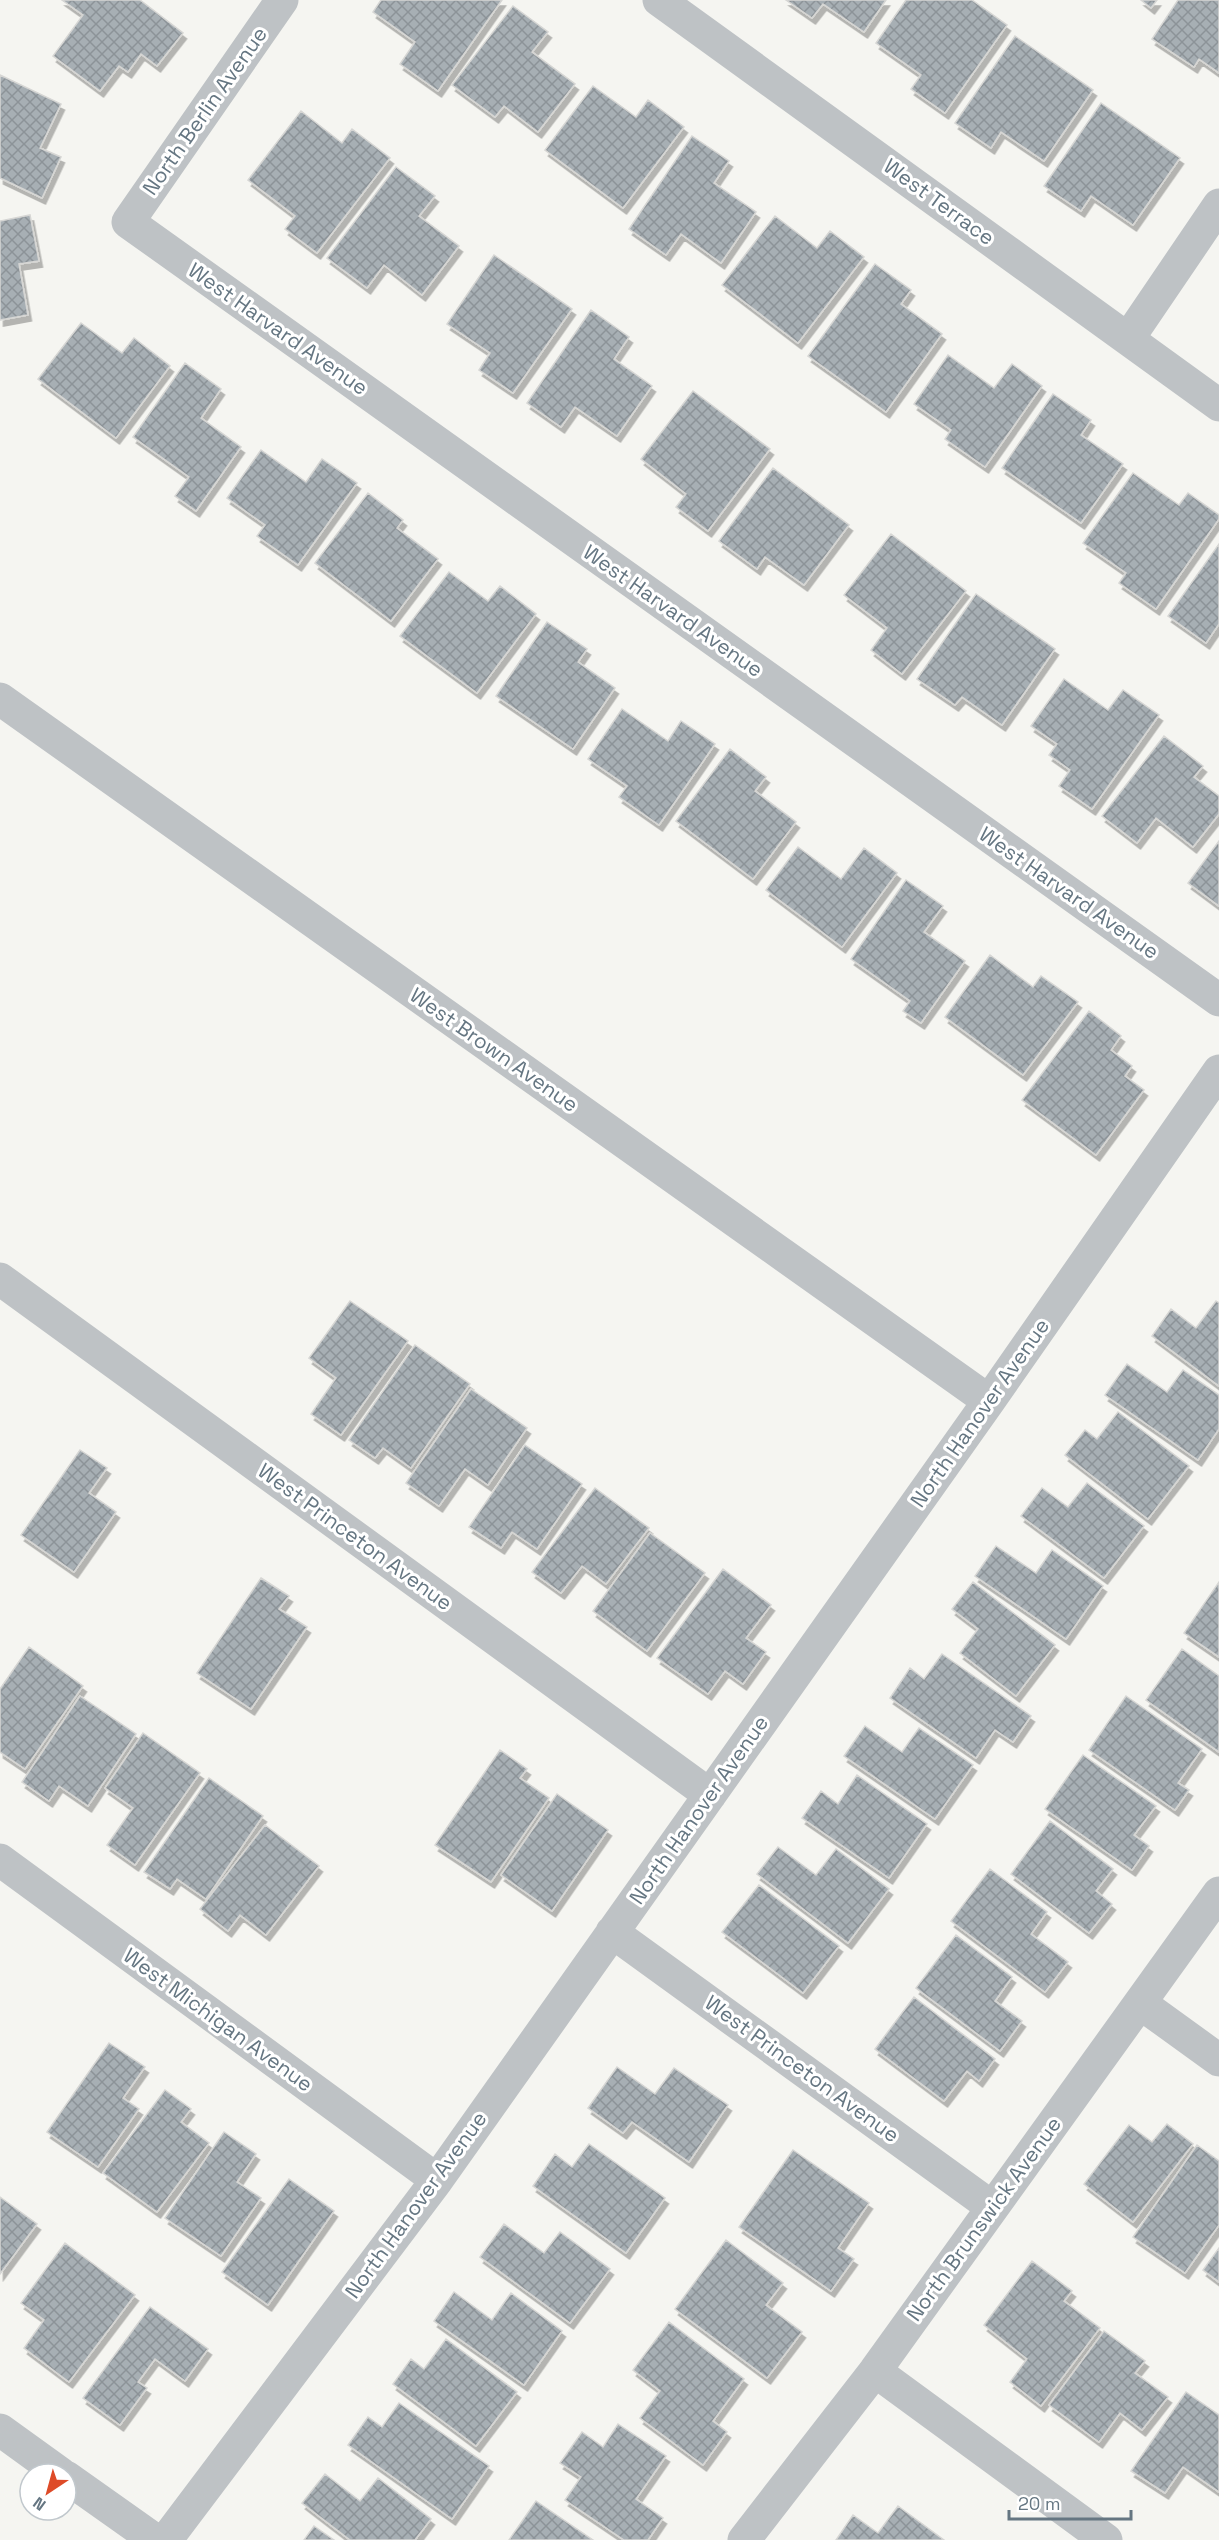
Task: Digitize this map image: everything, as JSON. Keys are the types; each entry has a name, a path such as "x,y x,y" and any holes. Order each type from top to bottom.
{"street":[{"name":"North Berlin Avenue","path":"128,222 282,0"},
{"name":"West Terrace","path":"659,0 1219,405"},
{"path":"1128,339 1219,205"},
{"name":"West Harvard Avenue","path":"128,222 1219,1000"},
{"name":"West Brown Avenue","path":"0,699 989,1401"},
{"name":"North Hanover Avenue","path":"166,2540 437,2180 989,1401 1219,1071"},
{"name":"West Princeton Avenue","path":"0,1279 710,1794"},
{"name":"West Michigan Avenue","path":"0,1860 437,2180"},
{"name":"North Brunswick Avenue","path":"744,2540 875,2371 1219,1893"},
{"name":"West Princeton Avenue","path":"612,1932 992,2207"},
{"path":"1140,2003 1219,2060"},
{"path":"875,2371 1106,2540"},
{"path":"0,2430 45,2462"},
{"path":"78,2485 155,2540"}],"building":[{"path":"62,0 140,0 183,33 157,66 141,54 128,72 119,66 100,91 53,56 83,15"},
{"path":"381,0 502,0 438,91 400,64 415,42 373,12"},
{"path":"786,0 886,0 864,32 823,4 812,18"},
{"path":"906,0 972,0 1007,25 945,113 911,89 921,75 876,43"},
{"path":"1141,0 1157,0 1151,8"},
{"path":"1178,0 1219,0 1219,73 1199,59 1194,67 1152,39"},
{"path":"513,6 548,32 532,52 575,84 538,132 504,106 495,117 452,85"},
{"path":"1015,36 1093,90 1044,161 1001,132 991,148 955,123"},
{"path":"0,75 61,104 40,148 61,157 42,198 0,178"},
{"path":"593,86 636,117 648,100 684,127 623,208 545,150"},
{"path":"1101,103 1180,158 1133,225 1091,196 1081,211 1044,186"},
{"path":"301,111 342,143 352,129 390,158 317,253 285,229 295,216 248,180"},
{"path":"692,136 729,161 714,183 756,212 721,263 681,234 666,255 629,229"},
{"path":"396,167 435,196 419,216 459,246 422,295 384,265 367,288 327,258"},
{"path":"30,215 39,261 19,264 28,315 0,320 0,221"},
{"path":"775,216 817,248 830,231 864,257 798,343 722,285"},
{"path":"494,255 572,309 513,393 479,370 490,353 447,324"},
{"path":"875,264 911,290 901,304 942,334 886,412 808,356"},
{"path":"591,310 629,337 614,359 652,386 617,436 575,407 561,427 527,403"},
{"path":"81,323 122,353 134,338 170,366 116,438 38,379"},
{"path":"948,355 994,388 1012,364 1042,386 985,467 945,439 951,430 914,404"},
{"path":"185,363 221,389 201,418 241,447 196,511 175,496 189,477 133,437"},
{"path":"693,391 770,449 708,531 676,507 686,494 641,459"},
{"path":"1053,394 1091,420 1081,435 1123,464 1081,523 1002,468"},
{"path":"261,450 306,482 322,459 357,483 298,565 257,536 265,525 227,498"},
{"path":"773,468 849,525 804,585 765,557 757,569 719,541"},
{"path":"1133,473 1179,505 1188,493 1219,515 1219,519 1156,609 1119,583 1126,573 1083,543"},
{"path":"368,493 403,520 397,528 438,559 391,621 315,563"},
{"path":"891,534 966,591 902,674 871,650 887,628 844,595"},
{"path":"1219,544 1219,624 1206,643 1168,616"},
{"path":"449,572 488,601 500,586 536,614 477,693 400,636"},
{"path":"976,594 1055,649 1002,725 962,697 955,705 917,679"},
{"path":"547,622 587,649 578,662 615,688 573,749 496,696"},
{"path":"1064,679 1108,710 1123,690 1159,715 1092,809 1059,786 1070,770 1049,755 1057,744 1031,726"},
{"path":"622,709 668,741 681,721 715,744 659,825 619,797 627,786 588,759"},
{"path":"1164,736 1203,766 1194,777 1219,796 1219,814 1193,847 1156,818 1137,843 1102,816"},
{"path":"730,749 766,777 755,791 796,822 753,879 676,821"},
{"path":"1219,841 1219,906 1188,883"},
{"path":"798,847 841,879 864,848 897,873 842,947 766,890"},
{"path":"906,880 943,906 924,932 965,961 921,1023 903,1011 910,1001 851,959"},
{"path":"990,955 1033,987 1041,976 1078,1002 1023,1075 945,1017"},
{"path":"1089,1011 1121,1036 1111,1050 1132,1066 1125,1076 1144,1090 1096,1155 1022,1100"},
{"path":"350,1301 408,1341 341,1435 311,1414 336,1378 309,1358"},
{"path":"1216,1301 1219,1303 1219,1386 1152,1336 1171,1309 1196,1328"},
{"path":"415,1345 470,1384 411,1468 383,1448 375,1458 349,1440"},
{"path":"1127,1364 1167,1392 1183,1370 1219,1395 1219,1429 1198,1460 1105,1395"},
{"path":"471,1389 527,1428 488,1485 465,1469 439,1506 406,1483"},
{"path":"1118,1412 1189,1466 1148,1519 1065,1455 1085,1430 1097,1439"},
{"path":"525,1445 582,1484 537,1549 512,1532 501,1548 469,1527"},
{"path":"80,1450 107,1468 89,1493 116,1512 74,1572 21,1535"},
{"path":"1087,1483 1144,1526 1104,1578 1021,1516 1042,1488 1068,1507"},
{"path":"595,1488 649,1528 606,1584 582,1566 561,1593 532,1572"},
{"path":"650,1533 705,1573 647,1651 593,1611"},
{"path":"996,1546 1036,1573 1052,1550 1103,1586 1066,1639 975,1576"},
{"path":"723,1569 771,1605 746,1638 766,1652 743,1684 725,1671 708,1694 657,1658"},
{"path":"261,1578 289,1596 279,1609 307,1627 251,1709 197,1673"},
{"path":"973,1582 1055,1645 1016,1696 960,1653 978,1629 952,1609"},
{"path":"1219,1582 1219,1657 1184,1633"},
{"path":"29,1647 83,1686 25,1769 0,1752 0,1689"},
{"path":"1182,1649 1219,1676 1219,1752 1146,1700"},
{"path":"942,1654 1031,1716 1013,1742 995,1730 976,1758 890,1698 910,1668 924,1679"},
{"path":"80,1696 136,1734 88,1806 59,1786 49,1801 22,1782"},
{"path":"1126,1696 1202,1749 1178,1783 1189,1790 1175,1810 1089,1750"},
{"path":"865,1726 902,1752 919,1728 973,1765 935,1819 844,1756"},
{"path":"143,1733 200,1773 135,1865 107,1845 133,1808 105,1788"},
{"path":"500,1750 527,1769 520,1778 549,1798 491,1882 435,1845"},
{"path":"1083,1755 1156,1806 1134,1835 1149,1846 1132,1870 1045,1809"},
{"path":"857,1775 927,1824 889,1878 802,1818 821,1791 838,1804"},
{"path":"209,1778 263,1816 206,1899 177,1879 170,1889 144,1872"},
{"path":"557,1794 608,1830 552,1911 501,1875"},
{"path":"1050,1821 1113,1869 1096,1891 1112,1904 1089,1933 1011,1874"},
{"path":"265,1825 319,1866 266,1935 240,1915 228,1931 200,1909"},
{"path":"778,1847 816,1875 836,1849 889,1889 848,1943 757,1874"},
{"path":"990,1869 1047,1912 1031,1934 1068,1962 1045,1992 951,1921"},
{"path":"759,1885 839,1946 803,1993 722,1932"},
{"path":"956,1935 1012,1977 995,2001 1022,2021 1000,2051 916,1988"},
{"path":"914,1997 995,2059 979,2081 967,2071 944,2101 875,2049"},
{"path":"109,2043 145,2067 123,2098 139,2109 98,2167 47,2132"},
{"path":"617,2067 655,2094 674,2068 728,2105 689,2162 632,2122 623,2133 588,2108"},
{"path":"165,2090 191,2109 181,2122 209,2143 157,2212 103,2173"},
{"path":"1167,2124 1193,2144 1133,2222 1084,2184 1129,2125 1152,2142"},
{"path":"224,2132 256,2154 237,2182 261,2198 221,2256 165,2218"},
{"path":"589,2144 665,2198 626,2253 533,2186 555,2154 572,2167"},
{"path":"1197,2145 1219,2161 1219,2225 1185,2273 1133,2237"},
{"path":"793,2150 869,2203 838,2248 854,2259 831,2291 739,2227"},
{"path":"289,2179 334,2211 268,2305 222,2272"},
{"path":"0,2197 37,2224 0,2274"},
{"path":"504,2224 544,2253 560,2232 610,2269 570,2323 480,2257"},
{"path":"726,2240 783,2283 766,2305 802,2332 767,2378 675,2309"},
{"path":"65,2243 135,2295 69,2382 24,2348 44,2320 21,2303"},
{"path":"1219,2248 1219,2282 1203,2270"},
{"path":"1032,2261 1072,2291 1064,2301 1100,2328 1041,2406 1010,2382 1027,2359 984,2325"},
{"path":"454,2292 492,2320 511,2293 562,2331 524,2385 434,2321"},
{"path":"150,2307 208,2349 185,2381 155,2359 138,2382 147,2388 120,2425 83,2398"},
{"path":"669,2322 744,2379 713,2421 727,2432 703,2465 640,2418 660,2391 633,2370"},
{"path":"1104,2331 1145,2361 1135,2373 1168,2397 1142,2430 1120,2413 1099,2442 1049,2405"},
{"path":"446,2339 517,2392 476,2446 393,2384 411,2359 424,2369"},
{"path":"1186,2392 1219,2415 1219,2492 1183,2467 1165,2493 1131,2471"},
{"path":"399,2403 489,2466 452,2519 348,2445 368,2417 382,2427"},
{"path":"618,2424 666,2456 636,2499 663,2518 648,2540 624,2540 565,2500 581,2477 560,2463 582,2432 603,2447"},
{"path":"325,2474 360,2501 378,2478 431,2519 415,2540 350,2540 302,2503"},
{"path":"536,2501 593,2540 509,2540"},
{"path":"898,2506 944,2540 836,2540 853,2515 878,2533"},
{"path":"314,2526 334,2540 304,2540"}]}
